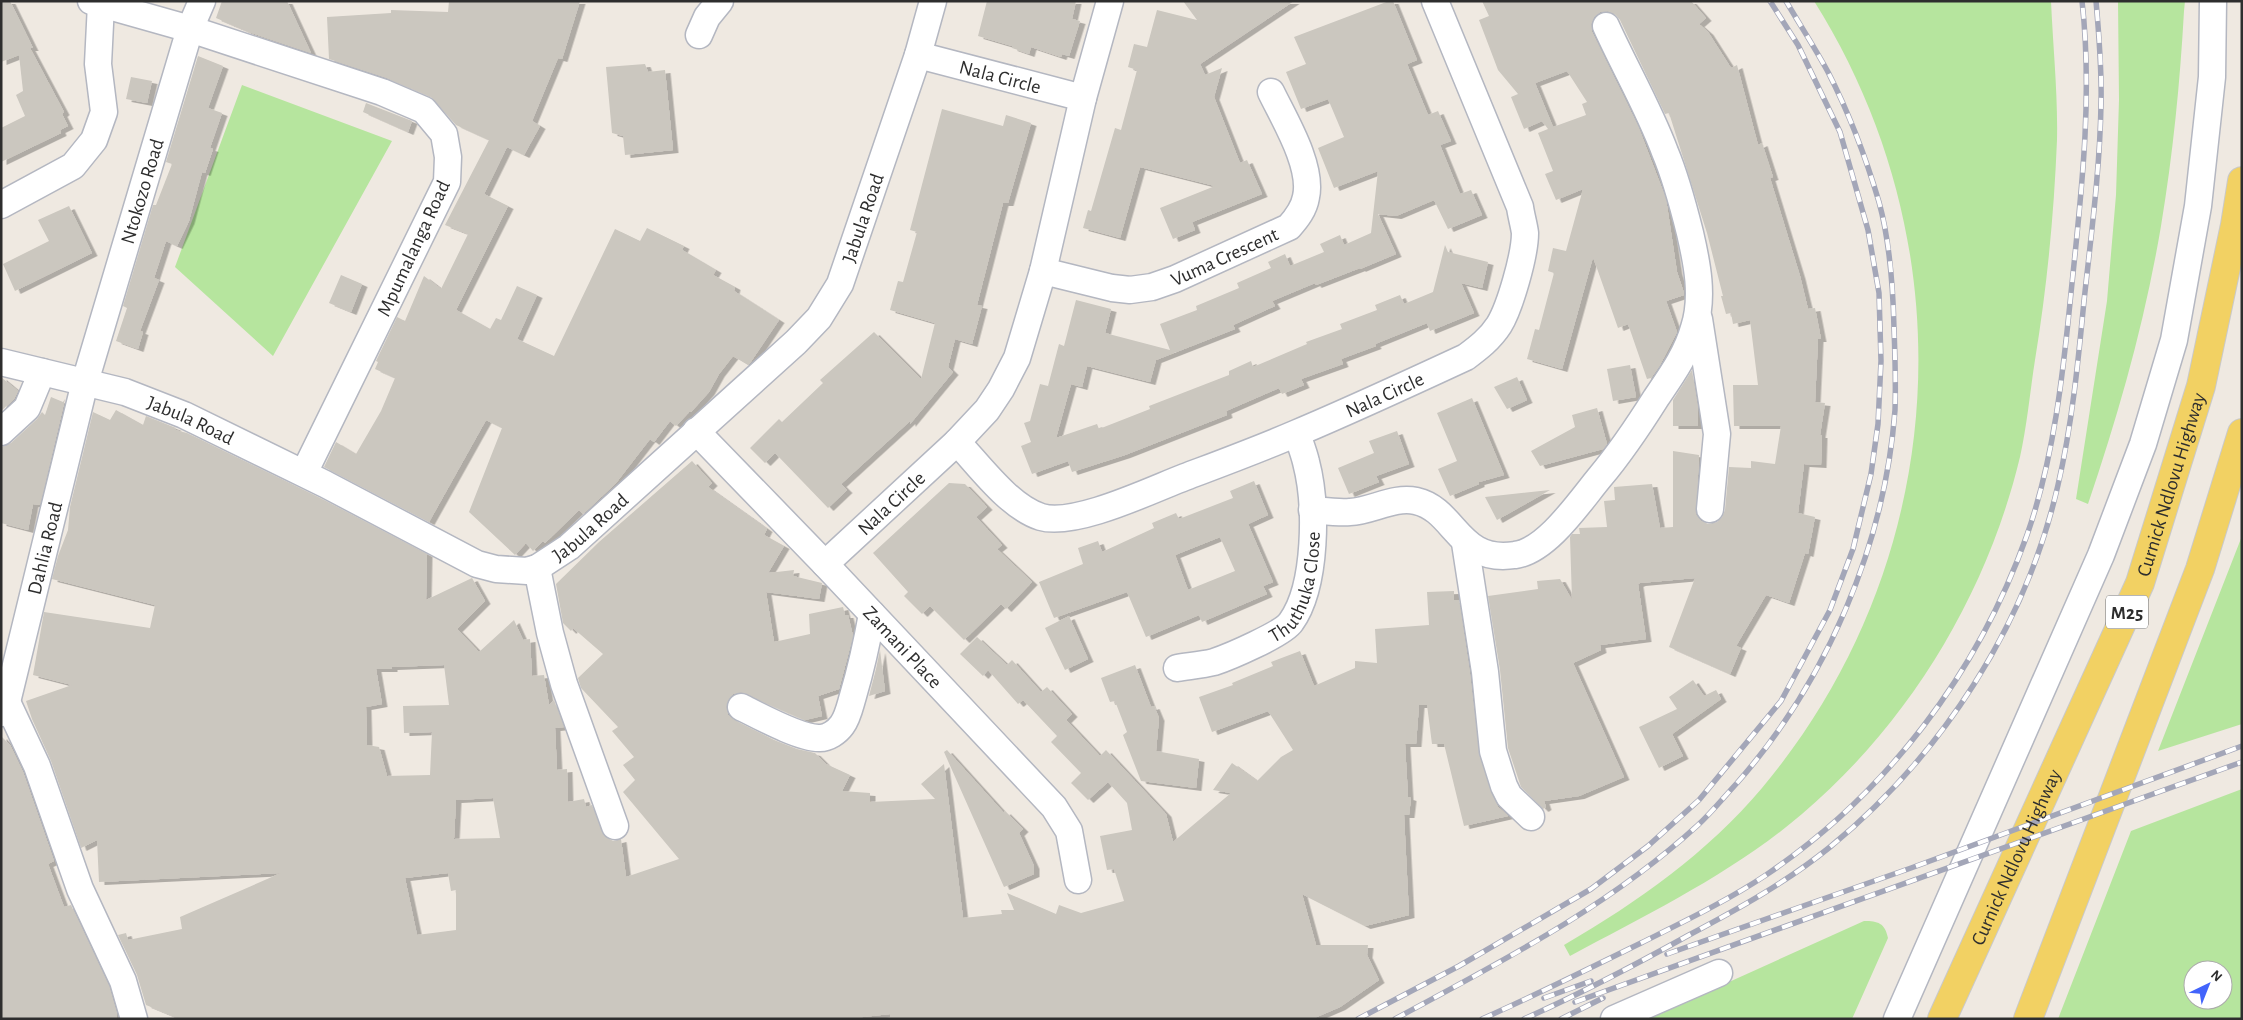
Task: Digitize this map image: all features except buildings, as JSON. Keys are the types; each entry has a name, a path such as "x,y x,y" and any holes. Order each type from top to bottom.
{"main road":[{"name":"Curnick Ndlovu Highway","path":"1942,1019 2140,583 2201,386 2235,224 2242,181"},
{"name":"M25","path":"2028,1019 2200,569 2242,433"},
{"path":"2200,569 2242,465"}],"street":[{"name":"Ntokozo Road","path":"86,382 190,29 202,1"},
{"path":"699,35 707,17 720,1"},
{"name":"Jabula Road","path":"1,362 125,392 184,415 304,473 477,564 514,571 538,568 569,547 802,336 819,318 840,284 918,55 933,1"},
{"name":"Nala Circle","path":"825,564 957,442 987,410 1001,389 1017,358 1043,271 1083,98 1110,1"},
{"name":"Nala Circle","path":"957,442 1012,500 1041,517 1076,516 1114,504 1297,434 1466,357 1483,344 1499,325 1509,302 1522,255 1525,233 1520,207 1436,1"},
{"path":"1897,1019 2101,556 2143,444 2174,340 2198,206 2212,77 2213,1"},
{"name":"Mpumalanga Road","path":"96,3 190,29 382,92 424,110 444,134 448,158 447,182 304,473"},
{"path":"1,205 73,166 94,140 104,112 98,64 96,3"},
{"path":"1606,26 1664,150 1679,189 1696,258 1698,308 1717,434 1710,509"},
{"name":"Nala Circle","path":"918,55 1083,98"},
{"name":"Vuma Crescent","path":"1043,271 1112,288 1130,290 1152,287 1289,227 1300,214 1306,198 1308,184 1294,139 1270,92"},
{"path":"1312,510 1351,512 1398,501 1415,500 1430,506 1443,517 1465,543 1480,551 1496,555 1514,556 1527,552 1537,546 1556,528 1619,456 1688,347 1695,326 1698,308"},
{"path":"1,432 27,408 42,372"},
{"name":"Dahlia Road","path":"4,707 9,666 86,382"},
{"name":"Zamani Place","path":"696,431 825,564 1054,807 1069,830 1078,880"},
{"name":"Thuthuka Close","path":"1177,668 1214,662 1279,633 1291,623 1307,586 1312,510 1306,463 1297,434"},
{"path":"1465,543 1485,672 1493,751 1509,796 1531,817"},
{"path":"538,568 550,633 564,684 616,826"},
{"path":"741,707 772,723 806,735 819,739 830,736 842,726 847,715 860,675 872,614"},
{"path":"4,707 37,766 80,889 123,981 134,1019"},
{"path":"1614,1019 1719,973"}],"green space":[{"path":"1814,1 2051,1 2057,123 2054,195 2043,305 2027,421 2020,457 2006,508 1987,558 1965,606 1939,652 1910,697 1877,739 1841,778 1802,814 1748,855 1690,891 1570,956 1564,945 1645,894 1670,875 1718,834 1762,788 1825,700 1871,605 1902,506 1917,403 1916,300 1898,197 1864,97"},
{"path":"2118,1 2185,1 2172,145 2155,261 2130,366 2088,504 2076,499 2107,301 2116,195 2119,100"},
{"path":"242,85 392,141 273,356 175,267"},
{"path":"2242,536 2242,724 2158,751"},
{"path":"2242,789 2242,1019 2058,1019 2131,831"},
{"path":"1864,921 1883,926 1888,938 1852,1019 1647,1019"}],"railway":[{"path":"1358,1019 1459,966 1591,889 1648,846 1699,800 1781,701 1830,610 1853,549 1871,474 1878,424 1881,361 1879,293 1868,230 1840,132 1798,45 1770,1"},
{"path":"1395,1019 1514,954 1590,908 1663,855 1698,825 1737,783 1769,744 1798,701 1846,609 1864,561 1879,511 1889,461 1895,410 1894,312 1890,264 1879,202 1843,103 1818,54 1786,1"},
{"path":"1482,1019 1582,972 1720,902 1751,885 1810,843 1851,807 1889,768 1924,726 1955,682 1983,635 2007,586 2027,535 2051,446 2061,385 2084,147 2086,74 2082,1"},
{"path":"1524,1019 1607,979 1726,915 1814,860 1870,811 1908,772 1942,730 1974,685 2001,638 2024,588 2044,537 2058,485 2071,417 2099,153 2101,78 2096,1"},
{"path":"1667,954 1911,868 2242,746"},
{"path":"1575,1002 2242,762"},
{"path":"1544,998 1591,981"},
{"path":"1561,1019 1603,998"}]}
